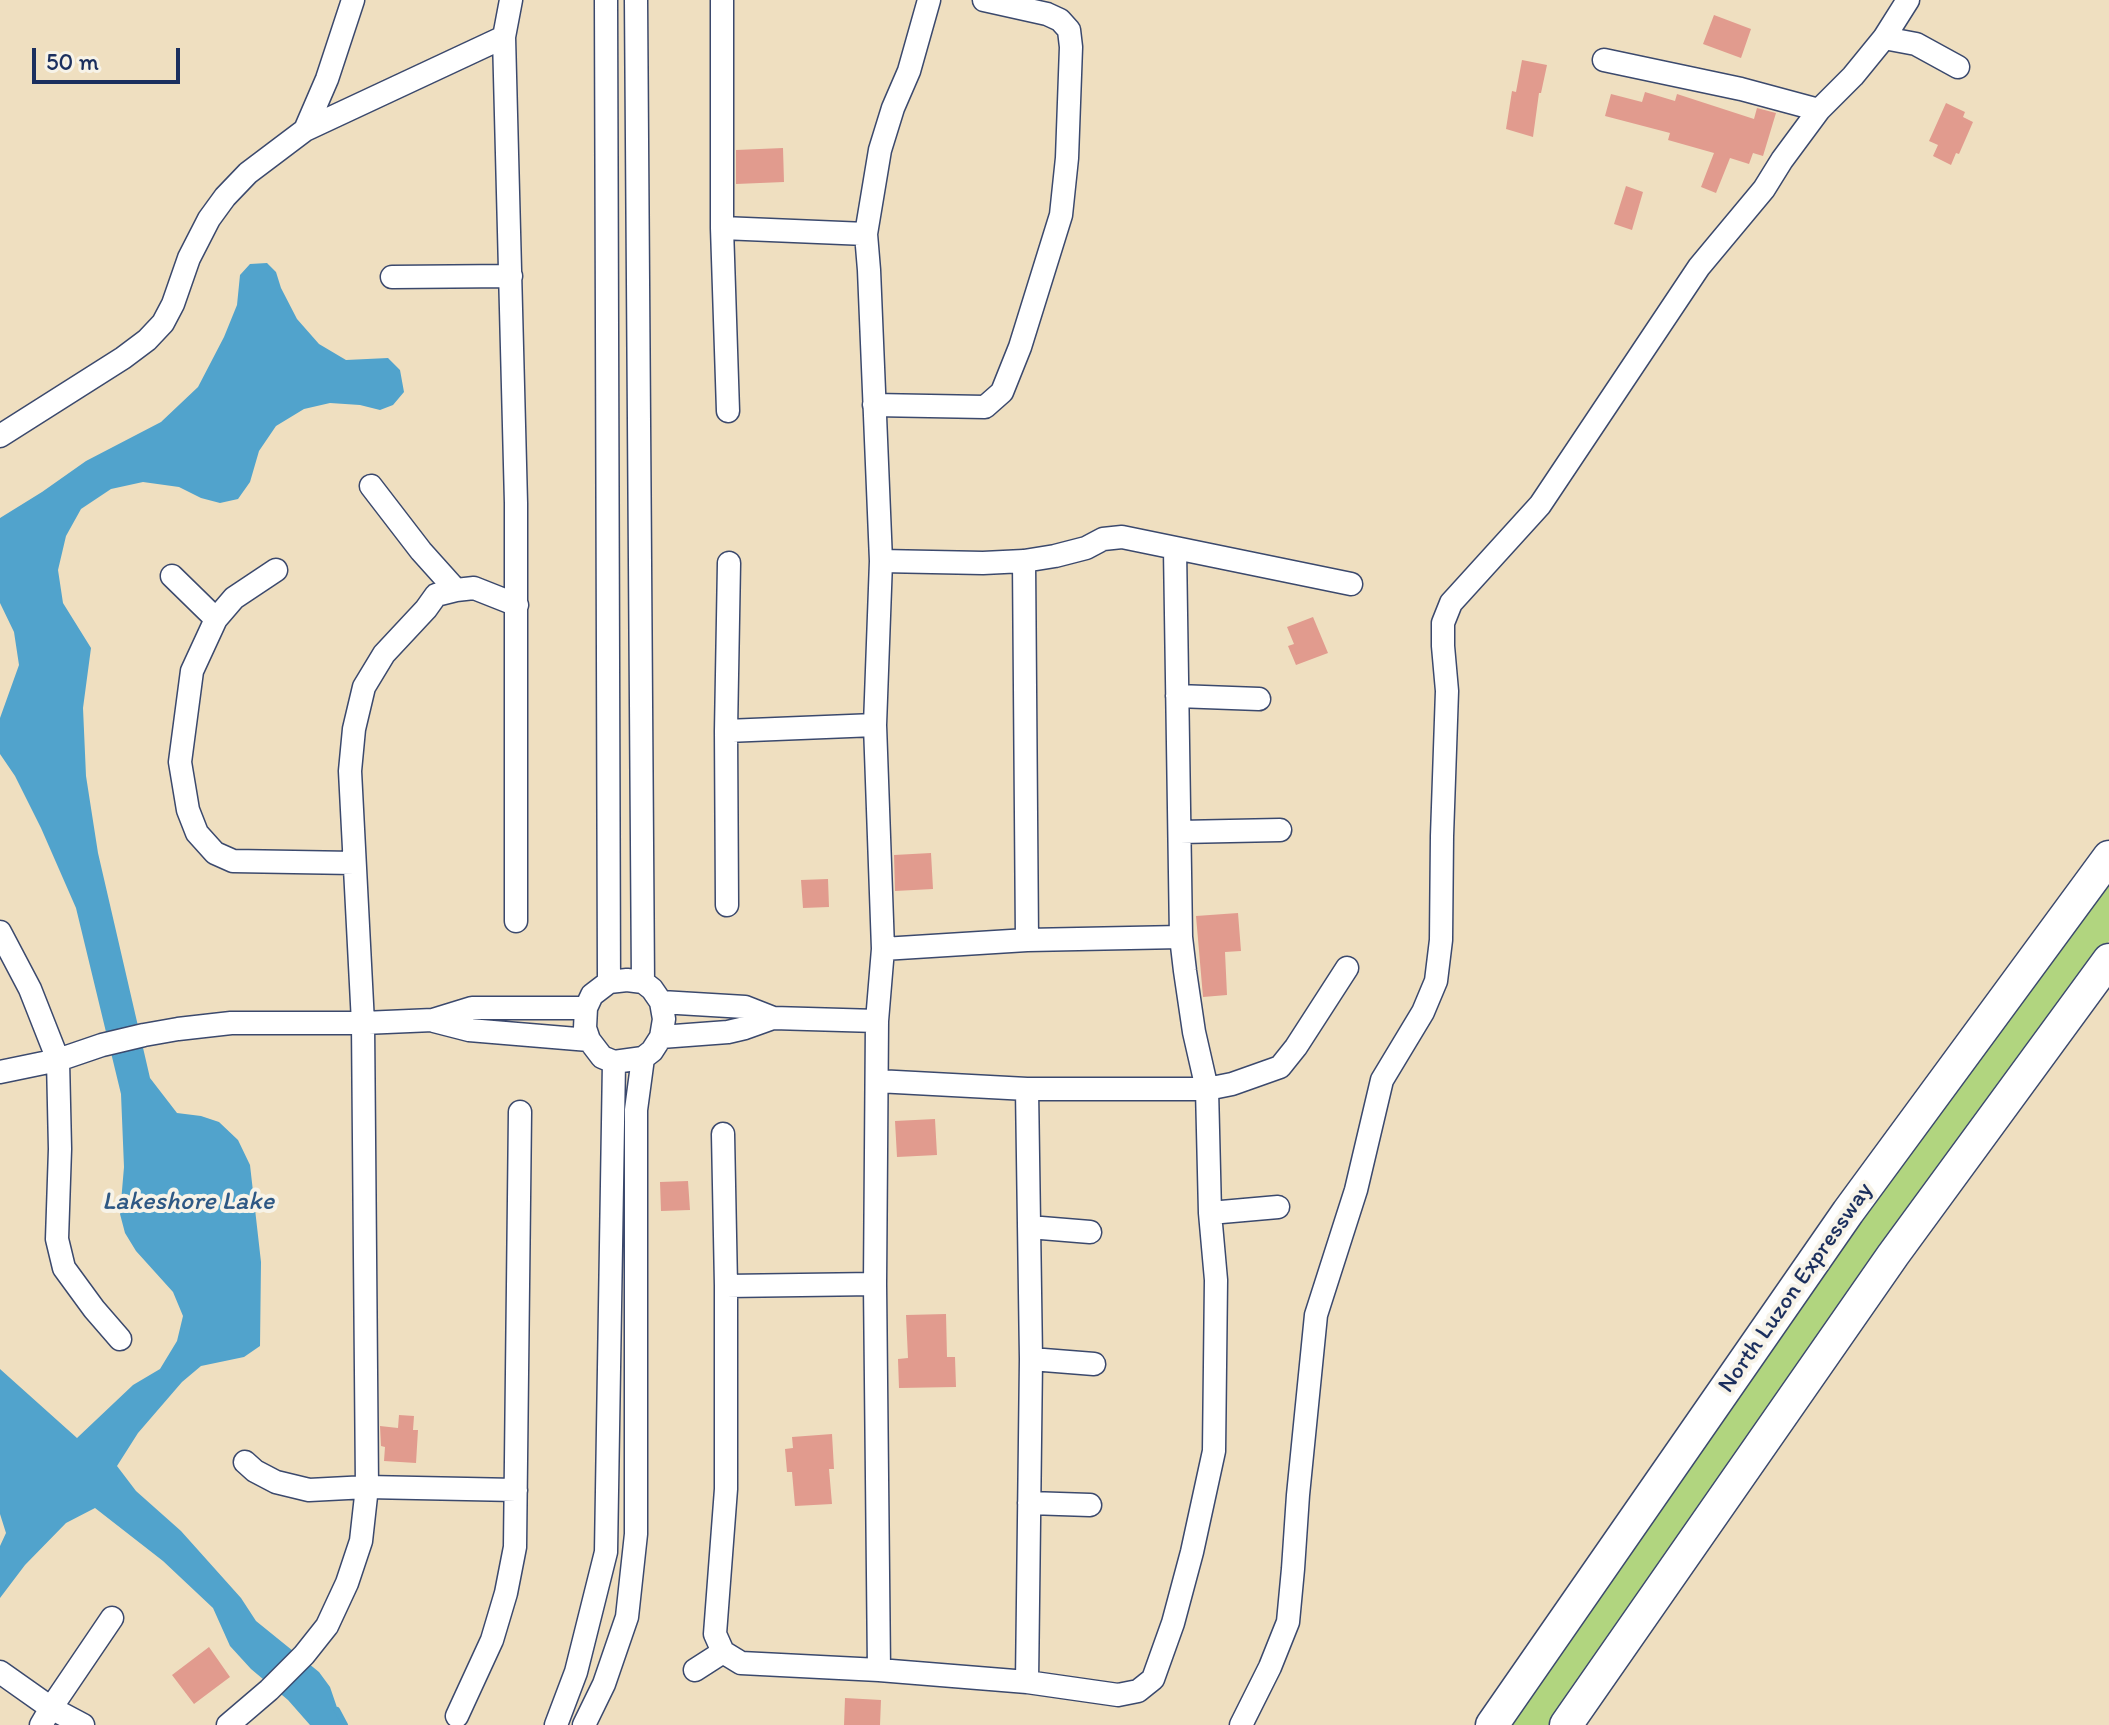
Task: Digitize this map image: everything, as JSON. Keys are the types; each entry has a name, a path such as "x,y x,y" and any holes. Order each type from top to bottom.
{"highway":[{"name":"North Luzon Expressway","path":"1492,1725 1848,1212 2109,857"},
{"path":"1566,1725 1893,1255 2109,960"}],"street":[{"path":"305,130 327,79 353,0"},
{"path":"511,0 504,37 517,605 516,921"},
{"path":"606,0 609,982"},
{"path":"636,0 643,982"},
{"path":"722,0 722,228 728,411"},
{"path":"879,1670 875,1284 877,1021 883,949 875,725 881,561 866,234 880,150 909,71 929,0"},
{"path":"874,405 985,407 1002,392 1020,347 1061,215 1067,158 1069,30 1060,20 1047,14 984,0"},
{"path":"1241,1725 1288,1622 1316,1315 1356,1190 1382,1080 1423,1012 1436,981 1441,940 1447,691 1443,623 1451,603 1540,505 1699,267 1764,189 1819,110 1853,76 1884,38 1908,0"},
{"path":"0,436 147,340 163,323 173,304 189,258 209,219 248,173 305,130 504,37"},
{"path":"1884,38 1916,44 1958,67"},
{"path":"1604,60 1741,89 1819,110"},
{"path":"722,228 866,234"},
{"path":"392,277 511,276"},
{"path":"371,486 421,551 456,590"},
{"path":"881,561 1024,561 1086,548 1103,539 1122,537 1351,584"},
{"path":"723,1134 726,1489 715,1634 723,1652 741,1663 1027,1682 1118,1695 1138,1691 1153,1679 1173,1623 1214,1451 1216,1280 1210,1213 1207,1089 1194,1032 1181,937 1175,549"},
{"path":"1024,561 1027,940"},
{"path":"727,905 729,563"},
{"path":"276,570 234,598 216,619 192,671 180,762 188,810 197,833 215,853 233,861 354,863"},
{"path":"172,576 216,619"},
{"path":"228,1725 304,1655 327,1626 347,1583 361,1541 367,1487 363,1023 350,771 354,729 364,687 384,654 436,595 474,588 517,605"},
{"path":"1177,696 1259,699"},
{"path":"726,731 875,725"},
{"path":"1180,832 1280,830"},
{"path":"0,932 30,989 58,1060 60,1149 57,1239 64,1268 120,1339"},
{"path":"883,949 1027,940 1181,937"},
{"path":"877,1081 1027,1089 1207,1089 1244,1081 1280,1067 1347,968"},
{"path":"609,982 643,982 661,1002 664,1019 661,1037 643,1058 614,1062 602,1057 589,1040 585,1028 586,1008 592,995 609,982"},
{"path":"661,1002 745,1007 773,1018 877,1021"},
{"path":"0,1072 58,1060 144,1035 231,1023 363,1023 433,1020 472,1008 586,1008"},
{"path":"661,1037 728,1032 773,1018"},
{"path":"433,1020 469,1030 589,1040"},
{"path":"584,1725 604,1684 627,1617 636,1534 636,1110 643,1058"},
{"path":"556,1725 576,1672 606,1552 614,1062"},
{"path":"1027,1089 1031,1359 1027,1682"},
{"path":"457,1716 492,1640 515,1547 520,1112"},
{"path":"1210,1213 1278,1207"},
{"path":"1029,1227 1090,1232"},
{"path":"726,1286 875,1284"},
{"path":"1031,1359 1094,1364"},
{"path":"245,1462 276,1482 309,1490 367,1487 516,1490"},
{"path":"1029,1503 1090,1505"},
{"path":"46,1716 112,1618"},
{"path":"695,1670 723,1652"},
{"path":"0,1672 46,1716 83,1725"}],"green space":[{"path":"2109,872 2109,941 1807,1363 1554,1725 1507,1725 1768,1349"}],"water":[{"name":"Lakeshore Lake","path":"267,263 276,272 297,319 319,344 346,360 388,358 400,370 404,392 393,405 380,410 330,403 304,409 276,426 259,451 250,482 238,499 220,503 179,487 143,482 111,489 81,509 66,536 58,570 63,603 91,648 83,708 86,776 98,853 150,1078 177,1113 219,1122 238,1140 250,1165 261,1262 260,1346 244,1357 201,1366 182,1382 138,1433 117,1466 136,1491 181,1531 241,1598 256,1621 319,1672 330,1687 343,1725 310,1725 230,1646 213,1608 163,1561 95,1508 66,1523 25,1565 0,1598 0,1546 6,1533 0,1514 0,1369 77,1438 133,1385 160,1369 177,1341 183,1316 173,1292 136,1251 125,1233 120,1214 124,1167 121,1094 76,908 41,828 15,776 0,754 0,718 19,665 14,632 0,603 0,518 86,461 161,422 198,387 237,305 240,275 250,264"}],"building":[{"path":"1714,15 1751,29 1741,58 1703,44"},
{"path":"1522,60 1547,65 1539,93 1533,137 1506,129 1512,91 1516,92"},
{"path":"1645,92 1675,101 1677,94 1754,119 1757,108 1776,113 1763,156 1753,153 1749,164 1730,158 1716,193 1701,187 1714,153 1668,140 1670,133 1605,116 1611,94 1642,102"},
{"path":"1946,103 1965,112 1963,117 1973,122 1951,165 1933,156 1938,145 1929,141"},
{"path":"783,148 784,182 736,184 736,150"},
{"path":"1626,186 1643,192 1632,230 1614,224"},
{"path":"1313,617 1328,653 1296,665 1288,646 1294,644 1287,627"},
{"path":"931,853 933,889 895,891 894,855"},
{"path":"828,879 829,907 803,908 801,880"},
{"path":"1238,913 1241,951 1225,952 1227,995 1203,997 1196,916"},
{"path":"935,1119 937,1155 897,1157 895,1121"},
{"path":"688,1181 690,1210 661,1211 660,1182"},
{"path":"946,1314 947,1357 955,1357 956,1387 899,1388 898,1359 908,1358 906,1315"},
{"path":"399,1415 414,1416 413,1430 418,1430 416,1463 384,1461 385,1447 381,1446 380,1426 398,1428"},
{"path":"832,1434 834,1469 829,1469 832,1504 795,1506 792,1472 787,1472 785,1449 793,1448 792,1437"},
{"path":"209,1647 230,1677 194,1704 172,1675"},
{"path":"845,1698 881,1700 880,1725 844,1725"}],"waterway":[{"path":"337,1710 345,1725"}]}
